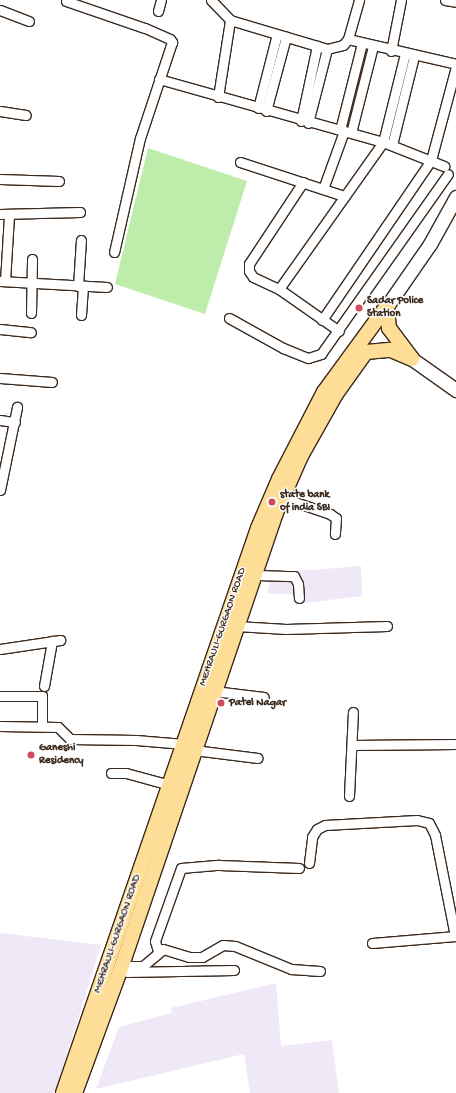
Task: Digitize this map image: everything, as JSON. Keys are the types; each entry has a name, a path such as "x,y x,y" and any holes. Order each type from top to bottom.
{"main road":[{"name":"MEHRAULI-GURGAON ROAD","path":"75,1093 202,707 233,599 279,479 324,392 430,244 456,197"},
{"path":"387,306 389,328 412,359 456,390"},
{"name":"MEHRAULI-GURGAON ROAD","path":"202,707 214,691 236,626 257,575 283,498 301,456 336,394 366,352 391,350 412,359"},
{"name":"MEHRAULI-GURGAON ROAD","path":"63,1093 116,971 170,785 189,747"}],"street":[{"path":"158,11 161,0"},
{"path":"215,2 230,20 327,49 344,45 348,40 359,0"},
{"path":"391,50 401,0"},
{"path":"445,0 456,2"},
{"path":"66,1 86,3 170,39 172,46 159,79 140,138 114,252"},
{"path":"0,10 29,21"},
{"path":"218,97 230,20"},
{"path":"262,110 282,36"},
{"path":"322,320 431,160 456,66 348,40"},
{"path":"345,132 362,43"},
{"path":"304,122 318,46"},
{"path":"323,189 345,132 373,46"},
{"path":"304,122 327,49"},
{"path":"279,289 344,196 388,144 410,55"},
{"path":"159,79 304,122 388,144 431,160 446,170 339,331 321,354 308,358 283,348 229,318"},
{"path":"0,111 26,115"},
{"path":"240,162 344,196"},
{"path":"0,179 59,180"},
{"path":"303,182 249,264 249,271 253,277 279,289 339,331"},
{"path":"80,212 5,214 2,281 31,284 107,287"},
{"path":"80,315 81,240"},
{"path":"31,313 32,259"},
{"path":"0,329 31,332"},
{"path":"0,378 52,382"},
{"path":"0,490 17,407"},
{"path":"0,420 15,422"},
{"path":"283,498 330,514 336,518 335,534"},
{"path":"257,575 294,576 298,584 299,598"},
{"path":"236,626 286,629 387,626"},
{"path":"0,649 56,641 44,686"},
{"path":"214,691 264,697"},
{"path":"0,696 42,696 42,726"},
{"path":"349,796 353,712"},
{"path":"0,726 58,727 70,739 136,740 258,758"},
{"path":"352,745 456,744"},
{"path":"111,773 133,774 170,785"},
{"path":"309,863 312,837 317,828 325,825 417,820 429,823 435,835 456,936 372,943"},
{"path":"158,951 155,941 179,872 184,866 219,865 299,868"},
{"path":"116,971 143,966 151,961 158,951 163,949 189,957 202,957 223,945 235,946 291,969 320,971"},
{"path":"116,971 136,973 234,970"}],"shaded area":[{"path":"361,566 362,596 296,604 295,595 267,593 273,573"},
{"path":"0,933 101,945 55,1093 0,1093"},
{"path":"276,983 281,1046 332,1040 339,1093 250,1093 244,1054 96,1089 119,1027 172,1013 171,1008"}],"green space":[{"path":"148,148 247,181 205,314 115,284"}],"place":[{"name":"Sadar Police Station","path":"359,308"},
{"name":"state bank of india SBI","path":"272,502"},
{"name":"Patel Nagar","path":"221,703"},
{"name":"Ganeshi Residency","path":"31,755"}]}
